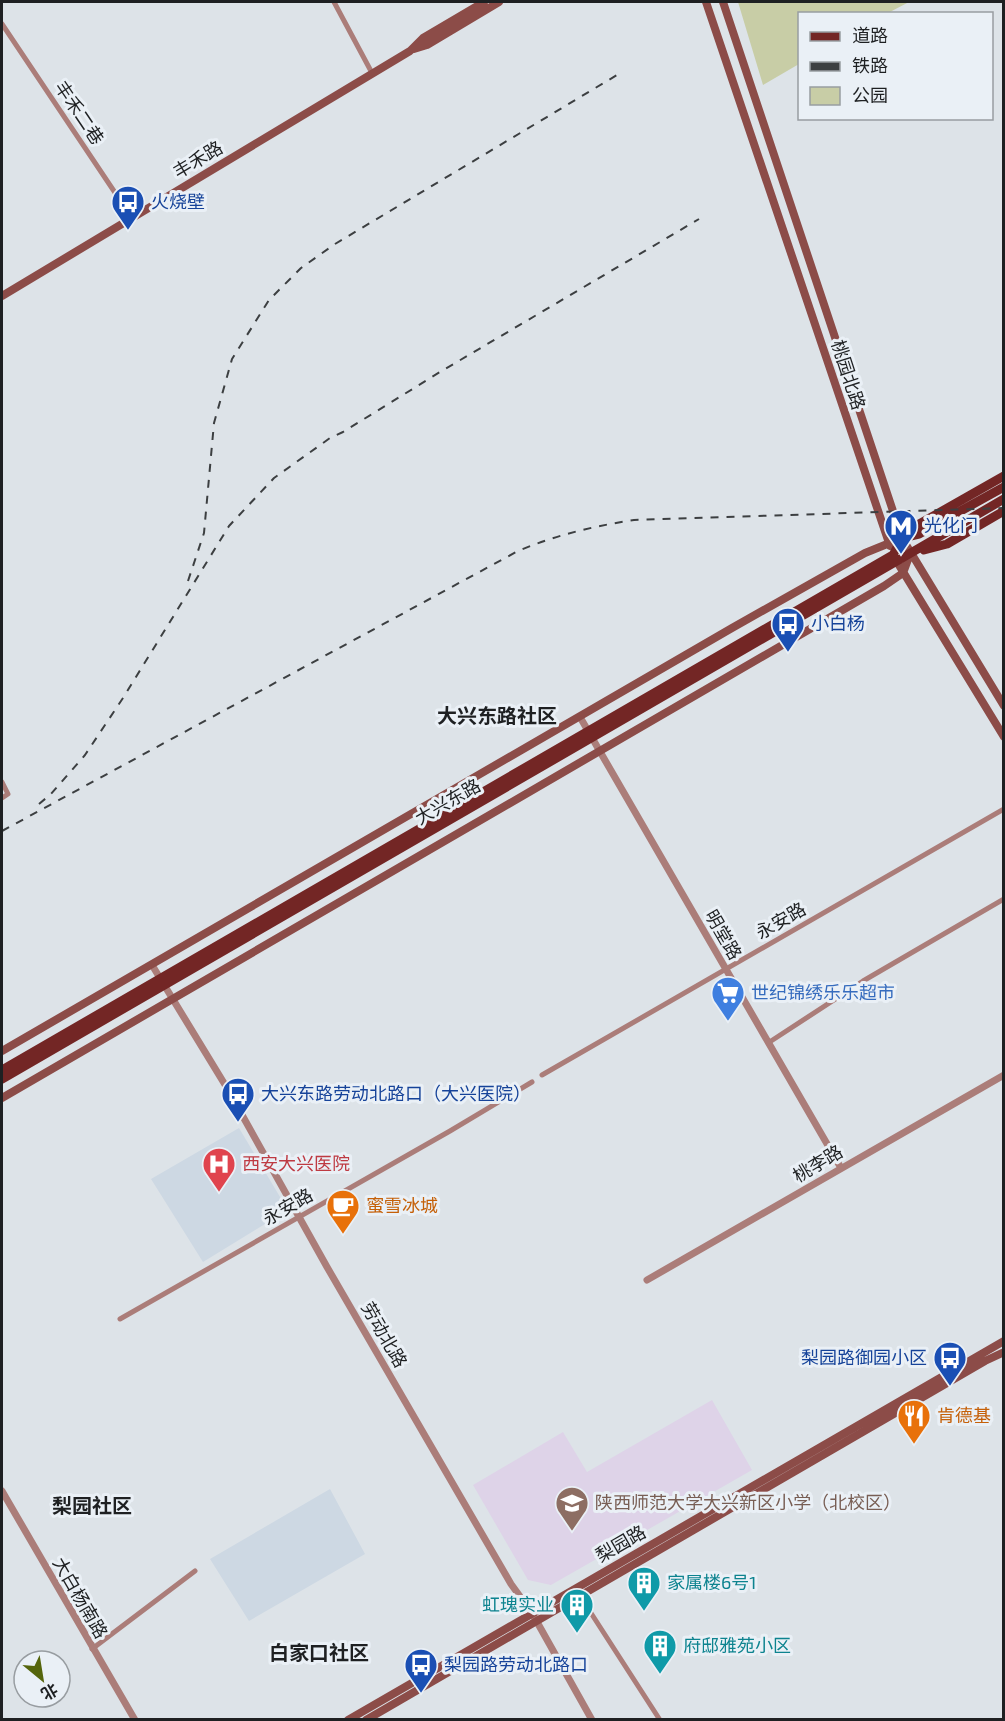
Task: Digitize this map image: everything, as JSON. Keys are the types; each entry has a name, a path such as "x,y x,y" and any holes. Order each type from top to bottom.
{"main road":[{"name":"丰禾路","path":"410,51 423,38 484,2"},
{"name":"丰禾路","path":"2,296 372,73 410,51 427,45 499,2"},
{"name":"桃园北路","path":"706,2 894,558 1004,737"},
{"name":"桃园北路","path":"723,2 902,538 1004,706"},
{"path":"894,558 902,538 914,527 1004,476"},
{"path":"2,1051 855,559 889,543 919,534 1004,487"},
{"name":"大兴东路","path":"910,554 1004,499"},
{"name":"大兴东路","path":"2,1070 162,982 894,558 947,544 1004,511"},
{"path":"2,1098 884,586 903,573 910,554"},
{"name":"大兴东路","path":"2,1079 162,982"},
{"name":"梨园路","path":"366,1719 534,1617 1000,1343"},
{"name":"梨园路","path":"348,1719 534,1617 580,1596 985,1361 1003,1354"}],"street":[{"path":"334,2 372,73"},
{"name":"丰禾二巷","path":"2,24 132,218"},
{"name":"明堂路","path":"580,717 841,1167"},
{"path":"2,782 8,794 2,798"},
{"name":"永安路","path":"542,1075 1004,809"},
{"path":"768,1043 864,981 1004,899"},
{"name":"劳动北路","path":"152,965 227,1088 500,1565 534,1617 592,1719"},
{"name":"桃李路","path":"647,1280 1004,1075"},
{"name":"永安路","path":"120,1319 532,1082"},
{"path":"1000,1343 1003,1354"},
{"name":"大白杨南路","path":"2,1491 92,1649 135,1719"},
{"path":"92,1649 195,1571"},
{"path":"580,1596 660,1719"}],"shaded area":[{"name":"西安大兴医院","path":"239,1128 286,1207 283,1213 203,1262 151,1179"},
{"name":"陕西师范大学大兴新区小学（北校区）","path":"712,1400 752,1470 551,1585 528,1580 473,1485 563,1432 587,1472"},
{"path":"330,1489 365,1554 249,1621 210,1559"}],"green space":[{"path":"738,2 909,2 890,12 798,12 798,65 763,85"}],"railway":[{"path":"188,581 204,533 214,423 232,359 269,300 301,268 335,244 617,75"},
{"path":"39,804 51,794 85,755 123,698 229,526 274,478 330,438 699,219"},
{"path":"2,831 518,551 547,540 590,528 634,520 1004,508"}],"place":[{"name":"火烧壁","path":"128,231"},
{"name":"光化门","path":"901,555"},
{"name":"小白杨","path":"788,653"},
{"name":"世纪锦绣乐乐超市","path":"728,1022"},
{"name":"大兴东路劳动北路口（大兴医院）","path":"238,1123"},
{"name":"西安大兴医院","path":"219,1193"},
{"name":"蜜雪冰城","path":"343,1235"},
{"name":"梨园路御园小区","path":"950,1387"},
{"name":"肯德基","path":"914,1445"},
{"name":"陕西师范大学大兴新区小学（北校区）","path":"572,1532"},
{"name":"家属楼6号1","path":"644,1612"},
{"name":"虹瑰实业","path":"577,1634"},
{"name":"府邸雅苑小区","path":"660,1675"},
{"name":"梨园路劳动北路口","path":"421,1694"}],"district":[{"name":"大兴东路社区","path":"497,716"},
{"name":"梨园社区","path":"92,1506"},
{"name":"白家口社区","path":"319,1653"}]}
